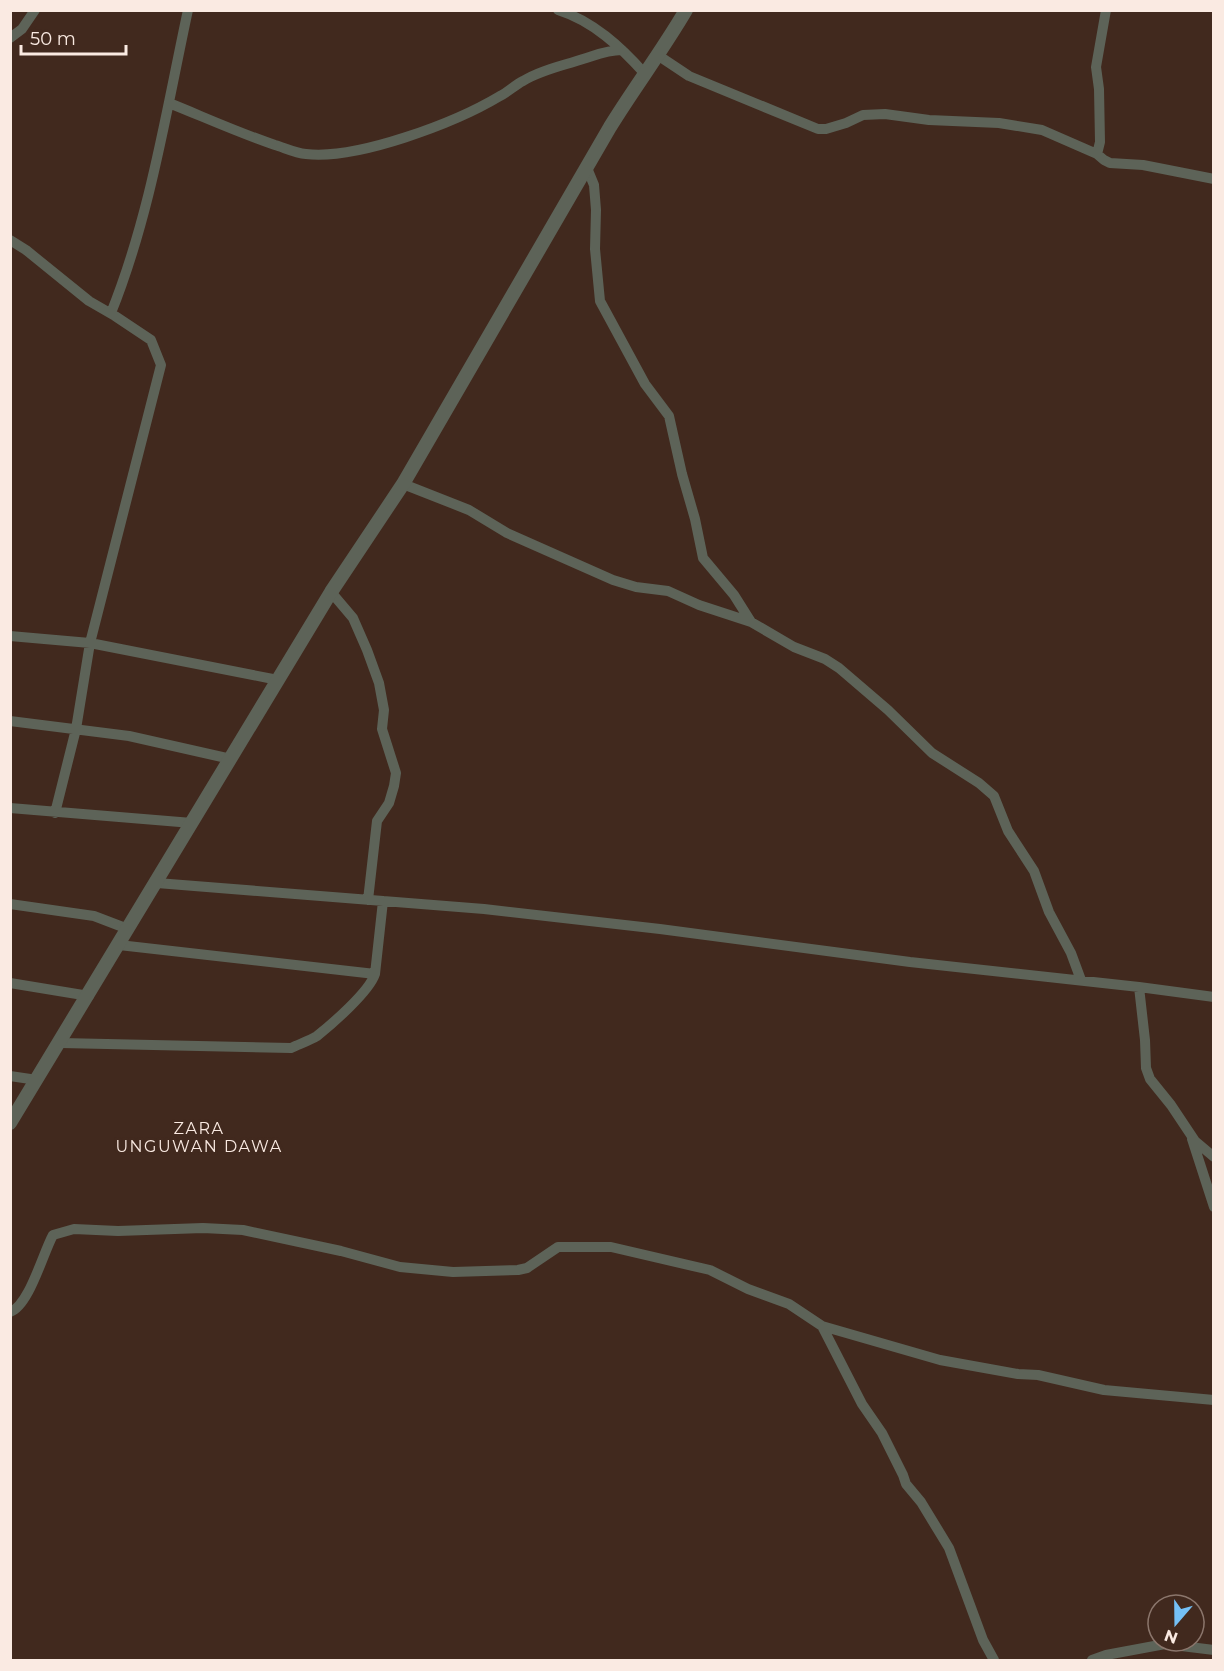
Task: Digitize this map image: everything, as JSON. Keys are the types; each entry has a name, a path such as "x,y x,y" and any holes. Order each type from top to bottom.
{"street":[{"path":"10,38 22,29 35,10"},
{"path":"111,313 125,279 153,181 188,10"},
{"path":"558,10 586,21 622,50 645,74"},
{"path":"10,1123 61,1043 331,592 403,484 626,102 659,56 686,10"},
{"path":"1097,154 1100,142 1099,89 1096,67 1106,10"},
{"path":"169,103 293,151 304,154 337,154 376,146 447,122 544,71 597,53 622,50"},
{"path":"659,56 689,76 818,129 836,126 863,115 885,114 928,120 999,123 1042,130 1097,154 1110,163 1143,165 1214,179"},
{"path":"587,168 594,185 595,249 600,301 645,384 669,416 682,474 693,508 703,558 734,595 751,622"},
{"path":"10,240 26,250 89,301 152,340 161,365 90,643 76,729 55,813"},
{"path":"403,484 469,510 507,533 613,580 636,587 668,591 699,605 751,622 794,647 825,659 839,668 888,710 932,753 979,783 994,796 1008,831 1034,871 1049,912 1071,953 1081,981"},
{"path":"331,592 353,618 379,683 384,710 382,729 396,773 389,802 377,821 368,900"},
{"path":"10,636 90,643 278,680"},
{"path":"10,721 129,736 231,759"},
{"path":"10,808 192,823"},
{"path":"157,883 484,909 649,927 910,962 1214,997"},
{"path":"61,1043 291,1048 315,1037 372,982 375,974 383,901"},
{"path":"10,904 94,916 128,929"},
{"path":"119,945 375,974"},
{"path":"10,983 88,996"},
{"path":"1139,987 1146,1068 1150,1079 1195,1141 1214,1157"},
{"path":"10,1076 37,1080"},
{"path":"1190,1134 1214,1207"},
{"path":"10,1312 16,1310 30,1289 53,1235 74,1229 243,1230 341,1251 400,1267 453,1272 527,1268 558,1246 611,1248 710,1270 748,1289 789,1304 822,1326 940,1360 1018,1374 1038,1375 1104,1390 1214,1400"},
{"path":"822,1326 862,1404 882,1433 906,1484 921,1502 949,1548 983,1640 994,1660"},
{"path":"1092,1660 1106,1655 1165,1644 1214,1650"}],"district":[{"name":"ZARA UNGUWAN DAWA","path":"199,1137"}]}
